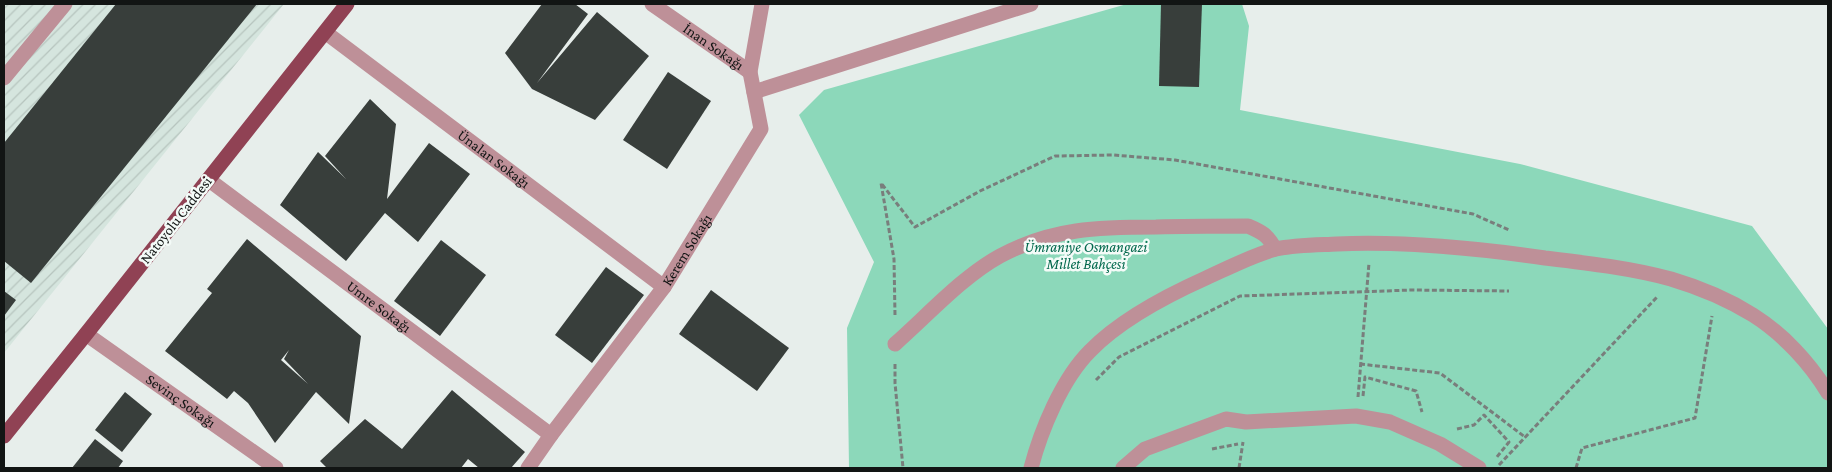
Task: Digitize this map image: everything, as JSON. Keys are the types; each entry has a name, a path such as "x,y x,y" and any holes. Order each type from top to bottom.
{"main road":[{"name":"Natoyolu Caddesi","path":"4,436 347,4"}],"street":[{"name":"İnan Sokağı","path":"652,4 750,72"},
{"name":"Kerem Sokağı","path":"528,468 664,286 761,129 750,72 762,4"},
{"path":"754,92 1031,4"},
{"path":"4,78 60,5"},
{"name":"Ünalan Sokağı","path":"325,32 664,286"},
{"name":"Umre Sokağı","path":"208,180 551,435"},
{"path":"895,344 972,275 1000,256 1038,239 1073,230 1102,227 1248,226 1269,238 1275,249"},
{"path":"1031,468 1037,446 1052,411 1069,379 1089,351 1122,324 1189,286 1229,267 1275,249 1371,243 1438,246 1508,252 1636,271 1673,280 1715,296 1753,315 1777,333 1799,354 1822,382 1828,393"},
{"name":"Sevinç Sokağı","path":"86,334 276,468"},
{"path":"1123,468 1145,449 1226,419 1246,422 1356,416 1390,422 1440,444 1479,468"}],"path":[{"path":"1371,243 1360,364 1440,373 1525,437"},
{"path":"1496,468 1673,280"},
{"path":"1095,381 1119,357 1240,296 1412,290 1509,291"},
{"path":"1576,468 1582,448 1695,418 1715,296"},
{"path":"895,382 903,468"},
{"path":"1208,450 1251,442"}],"shaded area":[{"path":"4,4 284,4 4,353"}],"green space":[{"name":"Ümraniye Osmangazi Millet Bahçesi","path":"1127,4 1242,4 1249,26 1240,110 1520,164 1752,226 1828,329 1828,468 849,468 847,328 874,262 799,115 824,90"}],"building":[{"path":"116,4 257,4 31,283 4,261 4,143"},
{"path":"542,4 575,4 588,14 537,83 597,12 649,56 595,120 532,89 505,53"},
{"path":"1161,4 1202,4 1199,87 1159,86"},
{"path":"668,72 711,101 667,169 623,140"},
{"path":"370,99 396,124 387,199 429,143 470,174 418,242 385,213 346,261 280,205 318,152 346,179 325,156"},
{"path":"247,239 361,336 349,424 316,392 275,443 248,403 234,391 227,399 165,351 212,293 207,289","holes":["289,350 284,359 308,384 281,360"]},
{"path":"441,240 486,275 440,336 394,301"},
{"path":"606,267 644,295 592,363 555,335"},
{"path":"711,290 789,348 757,391 679,334"},
{"path":"4,291 16,300 4,316"},
{"path":"452,390 525,452 511,468 479,468 468,459 461,468 327,468 320,461 365,419 402,449"},
{"path":"125,392 152,414 122,452 95,430"},
{"path":"95,439 123,461 118,468 72,468"}]}
